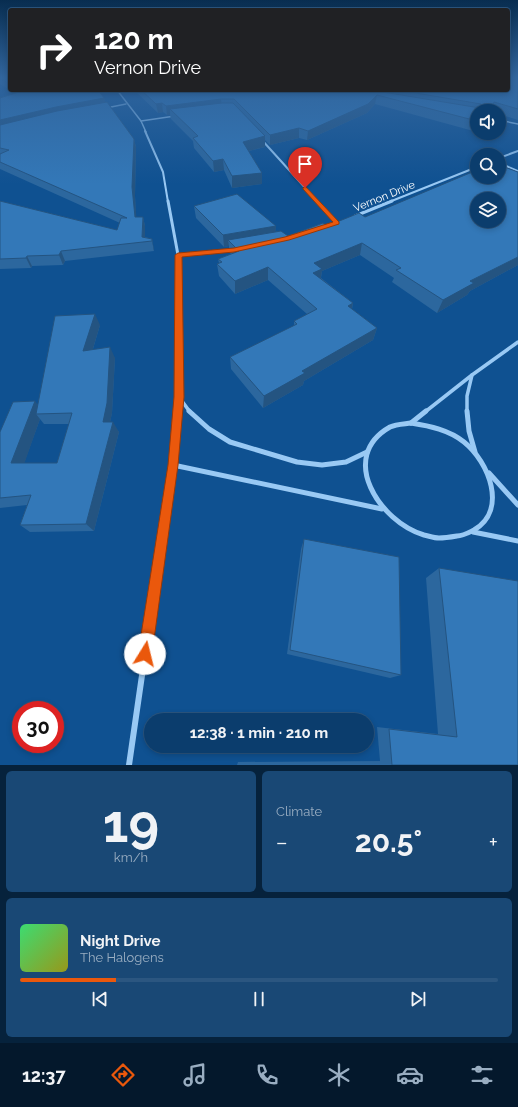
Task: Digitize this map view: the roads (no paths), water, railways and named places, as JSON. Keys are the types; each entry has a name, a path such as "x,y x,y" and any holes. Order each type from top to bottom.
{"street":[{"path":"129,765 173,465 179,397 178,255 163,172 141,121 134,113"},
{"path":"141,121 178,116"},
{"path":"506,121 518,124"},
{"path":"257,134 337,223"},
{"path":"506,155 518,150"},
{"path":"506,167 518,171"},
{"name":"Vernon Drive","path":"352,217 470,170"},
{"name":"Vernon Drive","path":"330,225 344,220"},
{"path":"178,255 234,250"},
{"path":"411,423 472,375 518,342"},
{"path":"472,375 467,395 466,420 475,452 488,473 518,505"},
{"path":"179,397 191,414 209,429 230,442 297,462 322,465 346,462 367,452"},
{"path":"475,452 455,436 434,426 411,423 392,427 376,436 367,452 365,470 370,490 382,509 398,523 416,533 437,538 456,538 473,532 488,516 493,495 488,473"},
{"path":"173,465 382,509"},
{"path":"473,532 518,541"}]}
